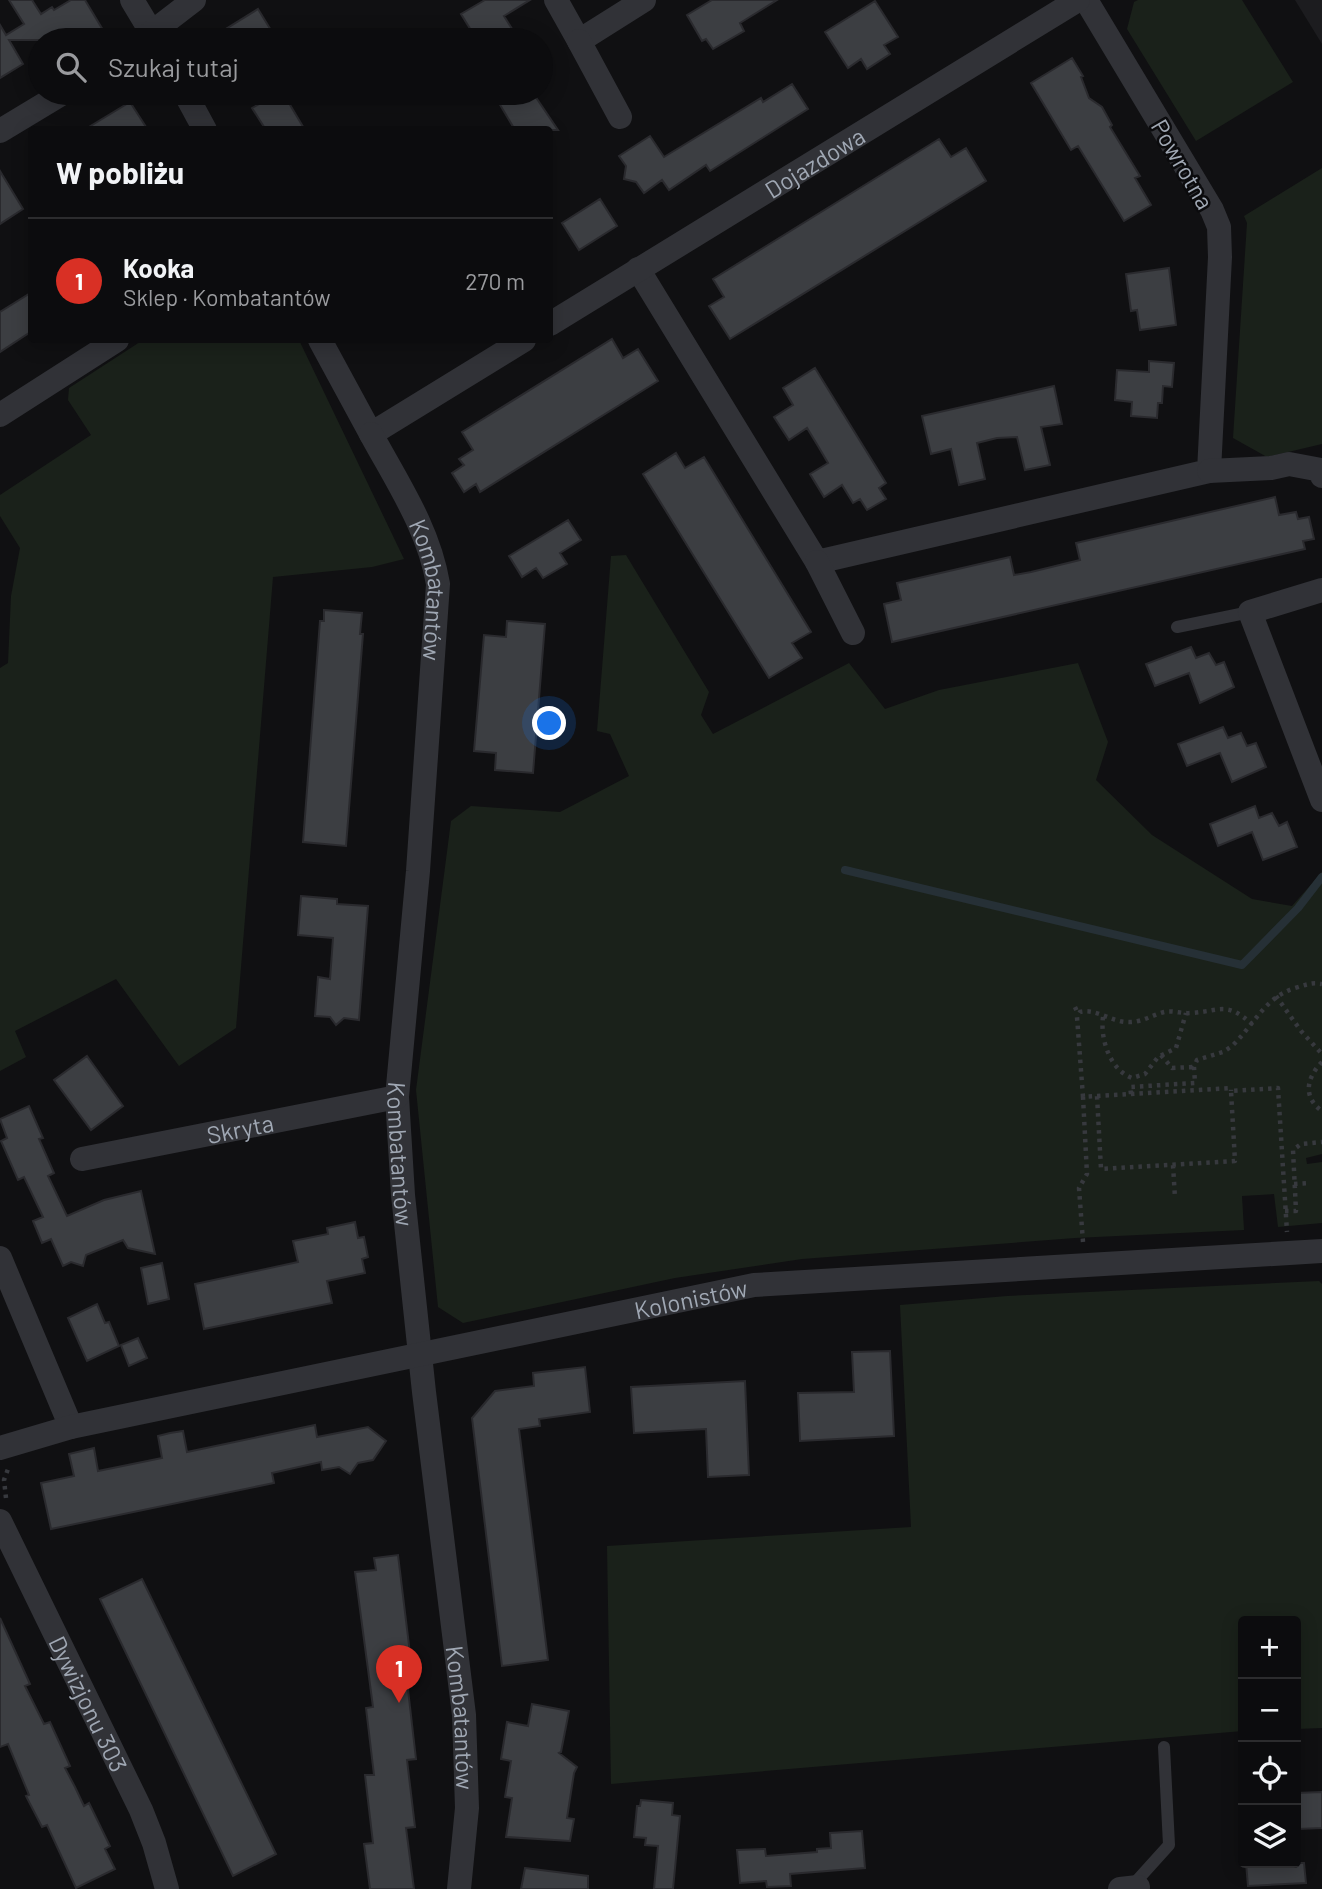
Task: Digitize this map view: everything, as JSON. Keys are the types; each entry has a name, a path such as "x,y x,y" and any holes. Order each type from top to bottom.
{"street":[{"path":"132,0 145,28"},
{"path":"162,28 194,0"},
{"path":"556,0 620,117"},
{"path":"579,41 644,0"},
{"name":"Dojazdowa","path":"553,322 1078,0"},
{"name":"Powrotna","path":"1086,0 1219,227 1209,471"},
{"path":"0,131 43,105"},
{"path":"191,105 203,126"},
{"path":"638,270 817,562 853,633"},
{"path":"0,415 112,343"},
{"path":"322,343 371,434 519,343"},
{"name":"Kombatantów","path":"371,434 425,534 439,584 418,872 397,1097 403,1195 420,1353 464,1716 467,1808 459,1889"},
{"path":"817,562 1209,471 1270,468 1290,464 1321,472"},
{"path":"1322,590 1250,612 1322,800"},
{"name":"Skryta","path":"82,1159 397,1097"},
{"name":"Kolonistów","path":"7,1456 71,1427 754,1284 1322,1251"},
{"path":"0,1258 71,1427"},
{"name":"Dywizjonu 303","path":"5,1513 141,1810 155,1843 167,1889"}],"lane":[{"path":"1177,627 1250,612"},
{"path":"1129,1888 1169,1845 1164,1747"}],"path":[{"path":"1131,1094 1130,1087 1195,1083 1194,1067 1201,1057 1228,1050 1276,996 1303,985 1322,984"},
{"path":"1276,996 1301,1031 1322,1054"},
{"path":"1076,1007 1087,1174 1079,1186 1082,1231"},
{"path":"1078,1014 1084,1010 1125,1022 1137,1022 1164,1012 1186,1013 1221,1008 1241,1014 1252,1024"},
{"path":"1103,1017 1103,1034 1110,1056 1127,1076 1132,1078 1145,1074 1161,1055 1176,1048 1186,1013"},
{"path":"1161,1055 1174,1068 1194,1067"},
{"path":"1322,1062 1311,1075 1308,1084 1311,1099 1322,1111"},
{"path":"1083,1097 1097,1096 1131,1094 1164,1093 1231,1088 1235,1161 1101,1169 1097,1096"},
{"path":"1231,1091 1278,1088 1287,1236"},
{"path":"1285,1211 1296,1211 1293,1150 1301,1144 1322,1142"},
{"path":"1173,1165 1175,1198"},
{"path":"1294,1184 1311,1183"},
{"path":"5,1513 4,1480 8,1468 7,1456"}],"shaded area":[{"path":"1242,0 1293,82 1196,141 1127,29 1134,2"},
{"path":"1295,0 1322,0 1322,44"},
{"path":"1322,168 1322,444 1267,457 1233,438 1247,223 1244,216"},
{"path":"138,343 300,343 404,559 372,567 273,577 236,1028 179,1066 116,979 15,1031 26,1057 0,1071 0,668 8,663 11,596 20,548 0,516 0,495 91,435 68,400 69,388"},
{"path":"626,555 709,692 701,715 713,734 849,663 885,709 939,690 1078,663 1108,742 1096,780 1152,835 1252,899 1292,906 1322,872 1322,1154 1306,1158 1307,1164 1322,1162 1322,1223 1278,1227 1274,1194 1242,1196 1244,1230 1075,1238 802,1259 675,1278 463,1323 438,1307 416,1090 451,821 471,806 560,812 629,776 610,734 597,731 611,556"},
{"path":"1319,1281 1322,1284 1322,1728 1301,1729 1301,1616 1238,1616 1238,1731 611,1784 607,1546 911,1527 900,1305 1007,1296"}],"building":[{"path":"9,0 32,0 41,14 71,0 85,0 102,28 28,28 28,40 9,40 23,64 0,78 0,25 6,35 24,24"},
{"path":"485,0 530,0 504,16 512,28 470,28 461,14"},
{"path":"712,0 777,0 740,23 744,31 713,49 706,39 702,41 687,15"},
{"path":"875,1 898,37 884,45 890,54 867,69 861,59 848,68 825,32"},
{"path":"258,9 270,28 227,28"},
{"path":"1072,58 1083,76 1081,77 1089,98 1102,107 1112,125 1110,127 1140,176 1135,178 1151,205 1124,221 1078,146 1071,150 1031,83"},
{"path":"792,84 808,109 710,171 706,165 669,190 662,180 644,193 636,182 624,179 626,166 619,156 650,136 664,157 761,98 763,102"},
{"path":"125,105 132,105 145,126 91,126"},
{"path":"257,105 290,105 303,126 263,126 252,108"},
{"path":"500,105 541,105 558,130 553,130 553,126 513,126"},
{"path":"939,139 951,157 966,148 986,181 730,339 709,306 724,297 713,279"},
{"path":"0,171 23,209 0,224"},
{"path":"600,199 617,226 579,250 562,223"},
{"path":"1169,268 1176,325 1140,330 1137,310 1131,311 1126,274"},
{"path":"28,294 28,334 0,352 0,312"},
{"path":"612,339 623,358 638,349 658,381 480,492 476,484 464,492 452,473 464,465 459,459 473,450 462,432"},
{"path":"1149,361 1174,363 1172,387 1163,386 1162,403 1158,403 1157,418 1131,416 1132,402 1115,400 1117,370 1149,372"},
{"path":"815,368 886,483 879,488 886,499 867,510 860,499 853,503 842,485 824,497 810,474 828,463 807,428 789,440 774,417 793,405 783,388"},
{"path":"1054,386 1062,424 1041,427 1050,465 1025,470 1017,437 997,438 977,443 985,479 959,485 951,449 931,454 922,416"},
{"path":"676,453 685,468 704,457 811,632 792,643 802,658 769,678 643,474"},
{"path":"1275,497 1279,515 1296,512 1298,519 1309,517 1314,539 1303,541 1305,549 892,642 884,604 901,600 897,583 1010,557 1014,575 1031,572 1080,560 1076,543"},
{"path":"568,520 581,540 560,553 567,564 543,578 536,568 522,577 509,556"},
{"path":"324,610 362,613 360,634 363,634 346,846 303,842 320,621 324,621"},
{"path":"507,621 545,624 533,773 495,770 496,753 474,751 484,635 506,637"},
{"path":"1191,647 1196,658 1209,653 1216,665 1224,662 1234,687 1200,703 1189,673 1155,686 1146,664"},
{"path":"1223,727 1228,738 1241,733 1247,746 1256,743 1266,767 1232,782 1220,753 1187,766 1178,744"},
{"path":"1255,806 1259,818 1272,813 1279,826 1287,822 1297,847 1263,860 1252,832 1218,846 1210,824"},
{"path":"301,896 337,899 337,904 368,906 359,1020 344,1018 336,1025 330,1017 315,1016 318,977 330,979 333,938 298,935"},
{"path":"87,1056 123,1106 91,1130 54,1080"},
{"path":"29,1106 43,1138 39,1139 54,1173 48,1176 67,1216 104,1200 141,1191 155,1254 128,1248 123,1240 86,1255 83,1266 71,1262 63,1266 51,1239 42,1243 33,1221 43,1217 24,1177 18,1180 1,1141 7,1138 0,1119"},
{"path":"355,1222 358,1238 364,1237 368,1257 362,1259 365,1273 327,1281 332,1303 204,1329 195,1284 298,1262 293,1241 328,1234 327,1228"},
{"path":"162,1263 169,1299 148,1304 141,1268"},
{"path":"97,1304 105,1323 109,1322 119,1346 87,1361 68,1318"},
{"path":"138,1338 147,1358 129,1366 121,1345"},
{"path":"890,1351 894,1436 800,1441 798,1393 854,1392 852,1352"},
{"path":"585,1367 590,1412 539,1419 540,1426 519,1429 548,1660 502,1666 472,1418 495,1391 534,1386 533,1373"},
{"path":"745,1381 749,1475 708,1477 706,1429 634,1433 631,1387"},
{"path":"315,1425 317,1437 368,1427 386,1441 373,1460 358,1463 350,1474 339,1467 322,1470 321,1462 272,1473 274,1483 51,1529 41,1483 74,1476 69,1454 94,1448 98,1471 162,1458 158,1436 170,1433 183,1431 187,1452"},
{"path":"398,1555 413,1678 398,1680 407,1681 416,1759 407,1760 415,1827 406,1828 414,1889 370,1889 364,1844 373,1843 365,1775 374,1775 366,1708 373,1707 355,1572 376,1570 374,1558"},
{"path":"142,1579 276,1854 233,1876 100,1599"},
{"path":"0,1618 30,1684 25,1686 44,1724 50,1722 70,1766 65,1768 84,1806 89,1803 110,1846 105,1849 115,1869 76,1888 47,1825 42,1827 26,1796 29,1795 8,1744 0,1747"},
{"path":"532,1704 569,1711 559,1753 577,1767 567,1818 574,1819 570,1841 506,1837 512,1798 505,1797 511,1761 501,1759 507,1722 528,1726"},
{"path":"1322,1792 1322,1828 1301,1829 1301,1793"},
{"path":"641,1800 673,1803 672,1815 680,1816 673,1889 654,1889 658,1846 645,1845 646,1838 634,1837 637,1806 640,1806"},
{"path":"862,1831 865,1868 790,1874 791,1886 767,1887 766,1881 740,1883 737,1850 765,1849 766,1856 817,1852 817,1849 831,1848 830,1833"},
{"path":"1301,1863 1304,1863 1306,1883 1248,1886 1246,1868 1301,1868"},
{"path":"525,1868 588,1876 588,1889 521,1889"}],"waterway":[{"path":"845,870 1242,965 1298,908 1322,877"}],"place":[{"name":"Kooka","path":"399,1703"}]}
